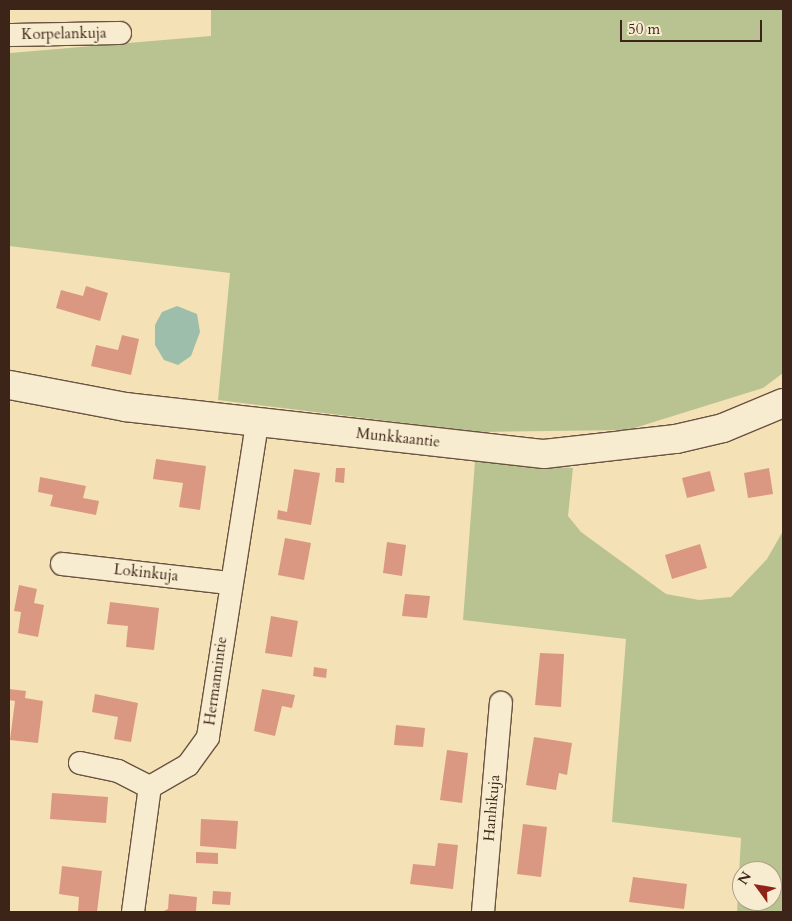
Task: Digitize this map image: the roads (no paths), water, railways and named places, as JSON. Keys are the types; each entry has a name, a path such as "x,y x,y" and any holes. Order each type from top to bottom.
{"street":[{"name":"Korpelankuja","path":"9,35 120,33"},
{"name":"Munkkaantie","path":"9,385 125,407 544,454 576,453 723,428 783,403"},
{"name":"Hermannintie","path":"150,787 188,765 208,738 230,582 257,422"},
{"name":"Lokinkuja","path":"62,564 230,582"},
{"name":"Hanhikuja","path":"483,912 501,704"},
{"path":"80,763 118,771 150,787 133,912"}]}
